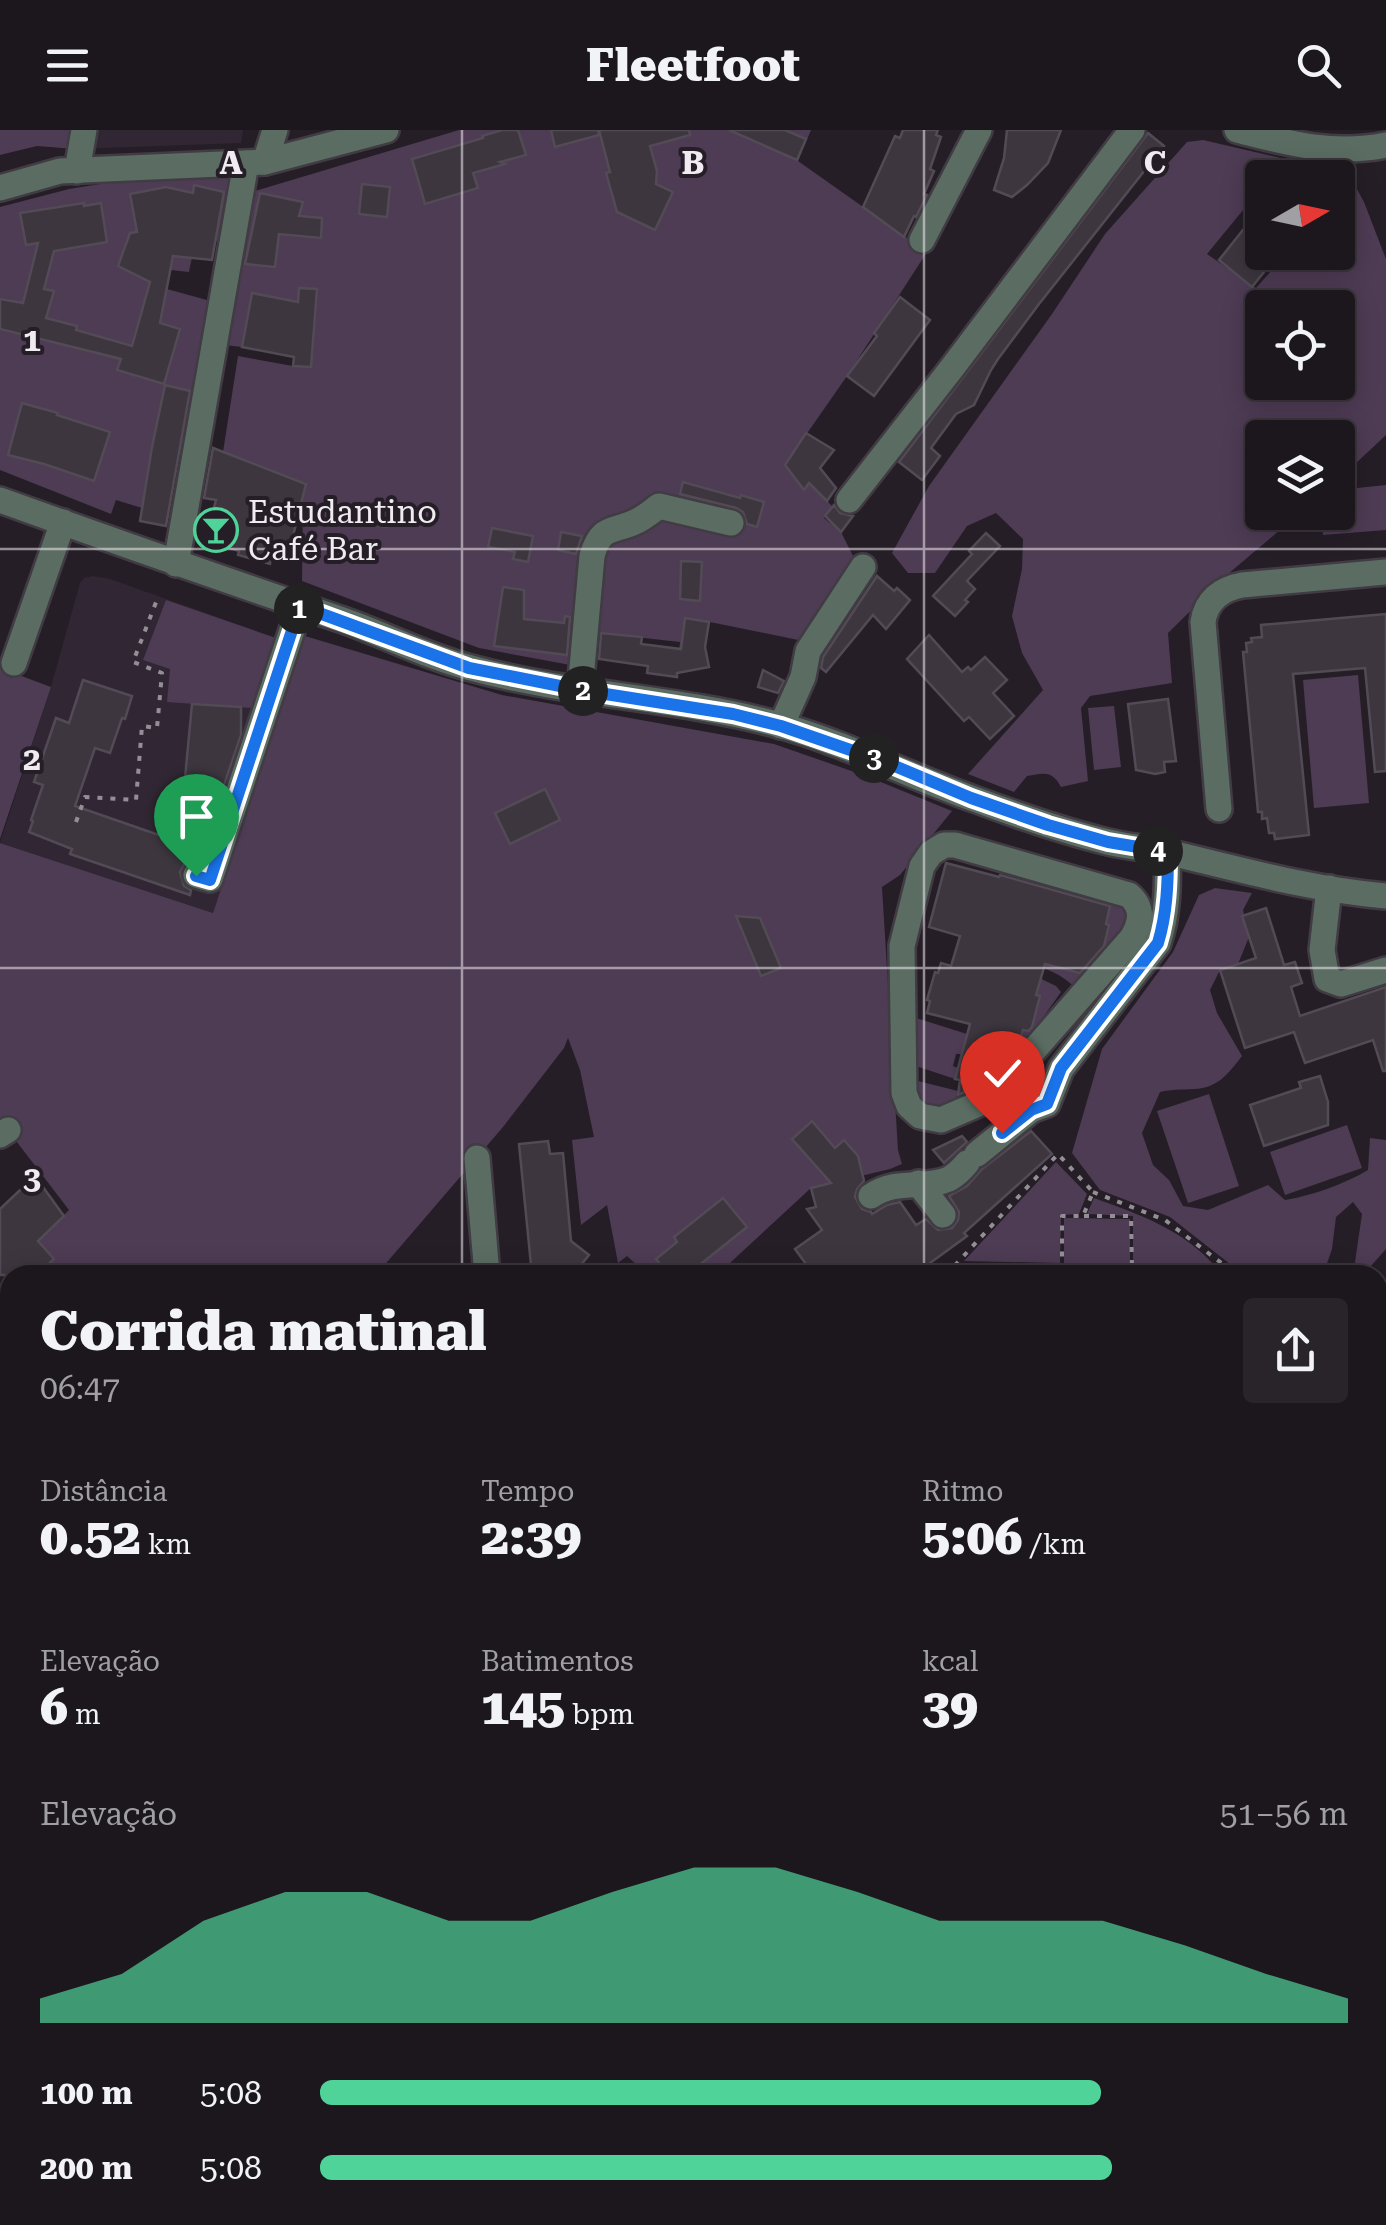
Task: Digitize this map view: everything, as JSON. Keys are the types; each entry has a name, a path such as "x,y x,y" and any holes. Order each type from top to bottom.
{"street":[{"path":"76,170 84,130"},
{"path":"176,564 256,163 275,130"},
{"path":"0,188 60,171 256,163 386,130"},
{"path":"956,173 962,130"},
{"path":"922,240 979,130"},
{"path":"848,500 1132,130"},
{"path":"1237,130 1332,150 1365,150 1386,145"},
{"path":"0,500 469,668 733,714 781,726 885,762 971,798 1108,842 1168,852 1266,877 1386,896"},
{"path":"580,690 592,556 602,534 616,526 634,523 659,506 731,522"},
{"path":"14,663 62,522"},
{"path":"781,726 803,677 808,650 863,567"},
{"path":"1219,809 1203,616 1210,602 1220,592 1242,585 1386,572"},
{"path":"196,876 210,880 300,606"},
{"path":"955,844 1130,895 1139,907 1140,919 1132,938 1030,1053 992,1098 947,1119 920,1116 906,1100 902,946 922,866 940,847 955,844"},
{"path":"871,1196 894,1186 946,1180 1031,1110 1047,1104 1061,1068 1158,943 1168,890 1168,852"},
{"path":"1329,888 1322,950 1327,979 1341,984 1386,970"},
{"path":"1030,1053 1061,1068"},
{"path":"477,1158 486,1265"},
{"path":"918,1184 943,1215"}],"path":[{"path":"76,822 85,797 136,800 142,726 157,728 162,673 133,662 158,597"},
{"path":"956,1265 1058,1154 1092,1192 1165,1220 1223,1265"},
{"path":"1082,1216 1092,1192"},
{"path":"1062,1265 1062,1216 1131,1216 1132,1265"}],"shaded area":[{"path":"0,130 77,130 75,149 37,146 0,155"},
{"path":"77,130 243,130 241,143 75,149"},
{"path":"459,130 811,130 798,161 927,252 785,465 804,490 809,483 832,506 824,518 841,532 858,566 803,641 710,622 679,652 680,642 581,631 576,666 479,648 302,581 306,483 223,452 238,356 311,367 314,321 242,347 224,345 255,191"},
{"path":"1203,140 1285,159 1245,160 1245,208 1207,254 1256,288 1272,270 1355,270 1355,185 1386,259 1386,435 1355,464 1355,420 1245,420 1245,530 1280,530 1168,633 1172,683 1090,696 1081,708 1088,781 1061,787 1051,775 1038,774 1027,776 1014,792 968,774 1043,690 1022,653 1012,616 1022,569 1023,539 996,513 967,526 935,573 908,573 892,553 929,486 1105,234 1187,142"},
{"path":"228,176 234,180 223,242 196,237 189,272 171,270 167,289 214,302 184,454 152,448 142,508 116,500 111,514 0,470 0,207 69,189 125,180"},
{"path":"1386,485 1386,530 1323,535 1323,530 1355,530 1355,488"},
{"path":"93,576 301,647 213,913 0,843 80,583"},
{"path":"166,600 276,638 252,708 167,702 170,669 143,660"},
{"path":"305,636 502,695 774,744 952,811 900,875 882,887 902,1164 811,1188 728,1265 637,1265 627,1256 618,1263 607,1205 581,1225 572,1140 594,1137 580,1070 568,1038 503,1127 385,1265 47,1265 54,1258 38,1241 69,1210 0,1120 0,843 213,913"},
{"path":"0,668 51,687 0,839"},
{"path":"1358,675 1369,803 1314,808 1303,680"},
{"path":"1114,706 1121,767 1094,770 1088,708"},
{"path":"1215,888 1252,893 1243,910 1249,937 1238,964 1220,970 1210,990 1217,1013 1242,1056 1210,1086 1160,1092 1142,1133 1153,1165 1169,1180 1183,1206 1208,1210 1268,1185 1285,1200 1338,1185 1368,1170 1370,1138 1386,1140 1386,1249 1372,1265 1355,1262 1362,1214 1353,1202 1336,1217 1326,1265 1231,1265 1170,1217 1100,1190 1072,1153 1102,1049 1173,952 1199,895"},
{"path":"1112,899 1126,905 1131,921 1128,930 1079,991 1053,972 1022,961 1028,938 1038,937 1047,942 1042,941 1037,962 1091,976 1109,925 1106,924"},
{"path":"1031,974 1061,992 1032,1033 995,1076 999,1039 1019,1044 1023,1030 1031,1031 1040,997"},
{"path":"912,1020 967,1034 962,1054 956,1054 955,1079 916,1066"},
{"path":"918,1081 958,1091 955,1102 947,1112 918,1103 914,1085"},
{"path":"1209,1094 1239,1186 1188,1203 1157,1111"},
{"path":"1347,1125 1362,1168 1285,1195 1270,1152"},
{"path":"1056,1162 1087,1194 1079,1214 1061,1215 1060,1263 964,1261"},
{"path":"1094,1198 1144,1217 1175,1233 1214,1265 1133,1265 1133,1216 1087,1214"},
{"path":"1064,1218 1130,1219 1130,1263 1064,1263"}],"building":[{"path":"502,130 518,130 526,155 473,173 478,188 425,204 412,159"},
{"path":"551,130 598,130 599,135 555,147"},
{"path":"599,130 689,130 690,135 650,146 657,171 656,184 673,192 655,230 617,212"},
{"path":"729,130 785,130 806,139 797,160"},
{"path":"903,130 938,130 936,135 941,137 930,169 934,171 924,194 927,195 904,237 863,207 895,136 900,138"},
{"path":"1007,130 1061,130 1048,163 1012,197 994,190"},
{"path":"1148,133 1164,146 998,359 974,405 956,414 931,448 940,456 922,480 899,462"},
{"path":"362,184 390,187 387,217 359,214"},
{"path":"194,185 224,192 212,260 173,256 160,323 180,329 164,384 117,370 121,359 0,329 0,299 23,303 38,243 26,245 20,213 101,203 107,242 54,251 44,289 54,291 46,318 132,346 150,282 118,266 130,233 137,232 130,194 166,187 193,193"},
{"path":"260,193 303,202 299,216 322,218 321,238 279,234 275,267 245,264"},
{"path":"1245,227 1245,270 1266,270 1252,287 1219,260"},
{"path":"299,288 317,289 311,367 293,366 294,357 242,347 252,293 298,302"},
{"path":"900,297 930,320 874,396 847,376"},
{"path":"165,385 190,391 166,526 140,521"},
{"path":"22,403 110,432 94,481 8,455"},
{"path":"806,433 834,450 820,468 836,488 827,501 809,483 804,490 785,465"},
{"path":"213,448 306,484 287,560 271,556 270,564 205,540 216,500 204,498"},
{"path":"683,482 764,502 757,527 747,524 743,512 736,508 680,494"},
{"path":"339,504 389,511 387,527 336,519"},
{"path":"834,505 840,513 853,516 841,532 825,516"},
{"path":"492,528 533,536 528,562 513,559 515,552 488,547"},
{"path":"561,532 582,536 576,554 558,550"},
{"path":"986,533 1000,546 967,581 975,589 955,616 933,596"},
{"path":"681,561 702,562 700,601 680,599"},
{"path":"877,576 910,600 886,629 873,615 826,672 821,668 823,657"},
{"path":"503,587 524,590 524,619 564,623 565,616 570,617 567,655 494,646"},
{"path":"1386,614 1386,771 1375,772 1365,668 1293,674 1309,835 1275,839 1274,833 1269,833 1267,818 1262,819 1262,812 1258,812 1243,652 1247,652 1246,643 1262,637 1261,625"},
{"path":"685,618 709,622 705,647 709,667 677,673 677,677 647,673 648,666 599,659 601,633 642,637 641,644 681,649"},
{"path":"929,635 962,672 968,667 971,670 985,657 1007,680 993,693 1014,716 990,739 969,717 964,721 907,659"},
{"path":"763,670 784,681 778,693 758,687"},
{"path":"83,680 132,696 110,753 95,748 75,806 179,842 192,704 241,707 241,735 199,859 185,863 180,872 190,895 70,854 72,849 29,832 43,785 34,782 56,718 69,723"},
{"path":"1168,699 1176,761 1164,762 1165,772 1136,770 1128,704"},
{"path":"545,789 560,820 510,844 495,813"},
{"path":"946,863 1110,906 1104,946 1080,973 1045,964 1032,1027 1023,1030 1018,1044 1005,1040 998,1067 982,1085 977,1083 958,1095 960,1080 955,1079 970,1024 927,1013 935,972 938,973 941,963 951,966 960,936 929,927"},
{"path":"1266,908 1284,965 1295,962 1302,983 1291,987 1300,1016 1386,987 1386,1071 1373,1040 1305,1063 1294,1032 1245,1048 1220,970 1256,958 1242,916"},
{"path":"736,916 760,918 781,968 761,976"},
{"path":"1320,1076 1328,1102 1328,1125 1264,1146 1250,1105 1301,1088 1299,1082"},
{"path":"812,1121 835,1148 844,1140 858,1156 864,1181 855,1197 862,1209 872,1214 900,1202 916,1225 926,1219 938,1230 952,1228 958,1220 959,1212 949,1196 967,1186 982,1169 1031,1131 1052,1154 964,1233 967,1236 927,1265 807,1265 795,1249 822,1230 807,1209 816,1207 811,1188 831,1183 792,1139"},
{"path":"962,1136 967,1142 944,1163 933,1150"},
{"path":"548,1141 550,1154 563,1153 571,1241 589,1255 581,1265 531,1265 519,1144"},
{"path":"35,1176 64,1216 38,1241 54,1259 48,1265 0,1265 0,1209"},
{"path":"723,1198 747,1227 700,1265 661,1265 656,1259 677,1242 674,1237"}],"place":[{"name":"Estudantino Café Bar","path":"216,530"}],"route":[{"path":"196,876 210,880 300,606 469,668 733,714 781,726 1048,825 1108,842 1168,852 1168,890 1158,943 1061,1068 1047,1104 1031,1110 1002,1133"}]}
